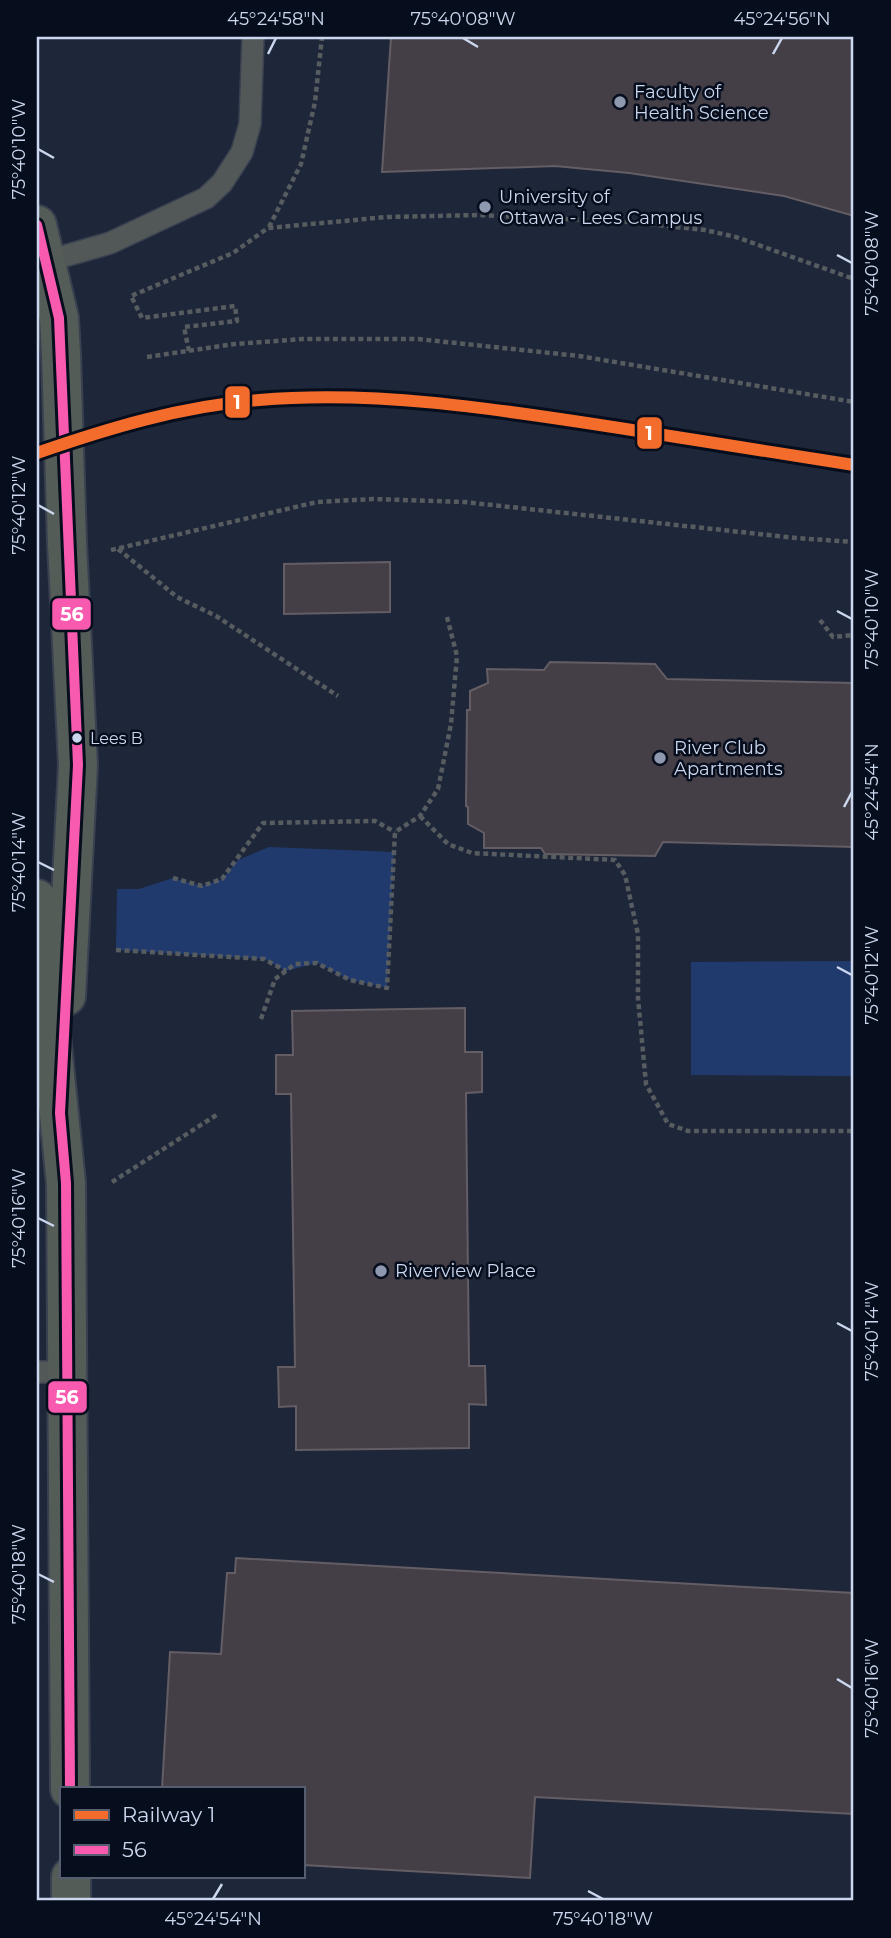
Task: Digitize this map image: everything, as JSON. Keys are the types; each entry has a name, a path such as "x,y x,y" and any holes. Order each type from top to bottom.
{"main road":[{"path":"37,225 42,263 60,318 78,765 60,1113"},
{"path":"37,899 66,1183 51,1372 70,1787"},
{"path":"71,1878 71,1901"}],"lane":[{"path":"42,263 110,243 206,198 222,183 242,152 250,124 253,37"}],"path":[{"path":"189,351 184,327 237,321 235,306 142,318 131,296 233,253 268,228 301,164 315,102 322,37"},
{"path":"268,228 387,217 480,215 629,222 705,230 736,237 854,279"},
{"path":"147,357 234,344 303,339 418,339 579,356 854,402"},
{"path":"68,552 118,548 317,502 373,499 464,502 854,542"},
{"path":"118,548 177,597 216,616 338,696"},
{"path":"395,832 420,816 438,789 451,724 457,656 447,617"},
{"path":"820,620 833,637 854,635"},
{"path":"420,816 448,845 472,853 615,860 625,875 638,934 638,998 646,1084 668,1124 688,1131 854,1131"},
{"path":"173,878 202,886 222,879 263,823 375,821 395,832"},
{"path":"261,1019 275,979 295,964 317,963 350,980 387,988 395,832"},
{"path":"116,950 264,960 286,971"},
{"path":"112,1182 218,1114"}],"shaded area":[{"path":"269,847 394,852 387,988 350,980 317,963 286,971 264,959 116,950 117,889 139,889 173,878 202,886 222,879 238,860"},
{"path":"854,961 854,1076 691,1075 691,962"}],"building":[{"name":"Faculty of Health Science","path":"391,37 854,37 854,216 784,196 629,173 555,166 382,172"},
{"path":"390,562 390,612 284,614 284,564"},
{"name":"River Club Apartments","path":"550,662 655,664 667,679 854,683 854,847 663,842 655,856 545,854 541,848 484,848 484,833 468,824 466,806 467,710 470,710 470,691 488,683 487,669 544,670"},
{"name":"Riverview Place","path":"465,1008 465,1052 482,1052 482,1092 466,1093 469,1366 485,1366 486,1405 469,1404 469,1448 296,1450 296,1406 279,1407 278,1367 295,1367 291,1094 276,1094 276,1055 293,1055 292,1011"},
{"path":"236,1558 854,1593 854,1814 535,1797 530,1878 304,1865 304,1787 162,1787 170,1652 221,1654 227,1573 235,1573"}],"rail line":[{"name":"1","path":"37,453 119,427 202,407 259,400 348,397 436,403 525,414 854,465"}],"transit line":[{"name":"56","path":"37,225 59,318 78,765 60,1113 66,1183 70,1787"}],"place":[{"name":"Faculty of Health Science","path":"620,102"},
{"name":"University of Ottawa - Lees Campus","path":"485,207"},
{"name":"Lees B","path":"77,738"},
{"name":"River Club Apartments","path":"660,758"},
{"name":"Riverview Place","path":"381,1271"}]}
